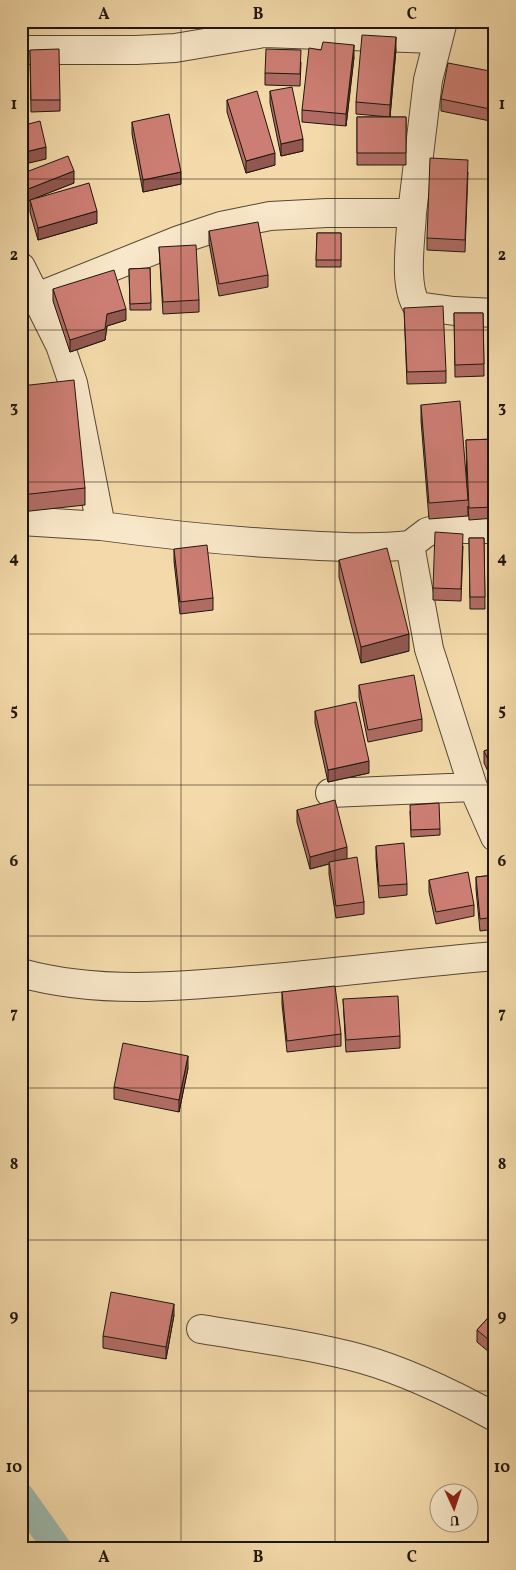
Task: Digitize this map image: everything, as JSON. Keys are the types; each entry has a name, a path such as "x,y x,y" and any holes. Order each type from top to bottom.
{"street":[{"path":"21,50 136,50 175,48 264,33 440,30 419,137 412,213 409,283 411,298 416,306 454,311 495,313"},
{"path":"37,297 178,240 221,226 270,216 327,213 412,213"},
{"path":"21,266 60,344 73,383 101,526"},
{"path":"21,521 101,526 249,543 347,547 410,545 427,532 437,529 495,529"},
{"path":"410,545 429,648 472,787 495,837"},
{"path":"330,792 472,787"},
{"path":"21,973 40,978 105,986 177,987 495,956"},
{"path":"201,1328 317,1348 364,1359 412,1377 466,1401 495,1417"}],"building":[{"path":"362,35 396,37 390,105 356,102"},
{"path":"323,42 354,45 346,114 302,110 309,48 321,50"},
{"path":"59,49 60,100 31,100 30,50"},
{"path":"266,49 301,50 300,74 265,73"},
{"path":"448,63 495,72 495,110 441,99"},
{"path":"292,87 303,139 281,144 270,91"},
{"path":"257,91 275,153 246,161 227,100"},
{"path":"169,114 181,172 143,180 132,122"},
{"path":"357,117 406,117 406,153 357,153"},
{"path":"40,121 46,147 21,153 21,126"},
{"path":"68,156 74,171 23,191 21,187 21,174"},
{"path":"430,158 468,160 465,240 427,238"},
{"path":"89,183 97,211 38,228 30,200"},
{"path":"258,222 268,275 219,284 209,231"},
{"path":"317,233 341,233 341,260 316,260"},
{"path":"196,245 199,300 163,302 159,247"},
{"path":"150,268 151,303 130,304 129,269"},
{"path":"114,270 126,309 107,314 105,329 70,340 53,289"},
{"path":"443,306 446,371 407,372 404,308"},
{"path":"454,313 483,313 484,364 455,365"},
{"path":"74,380 85,488 21,495 21,386"},
{"path":"460,401 468,500 429,503 421,405"},
{"path":"495,439 495,507 469,508 466,440"},
{"path":"435,532 463,534 461,589 433,588"},
{"path":"469,538 484,538 485,597 470,597"},
{"path":"207,545 213,598 180,602 174,549"},
{"path":"387,548 409,634 361,647 339,560"},
{"path":"414,675 422,719 368,730 359,685"},
{"path":"356,702 369,761 328,770 315,711"},
{"path":"495,747 495,775 484,751"},
{"path":"335,800 347,847 310,857 297,810"},
{"path":"439,803 440,829 411,830 410,805"},
{"path":"404,843 407,884 379,886 376,846"},
{"path":"357,857 364,902 336,906 329,862"},
{"path":"468,872 474,905 436,912 429,880"},
{"path":"495,875 495,917 480,919 476,877"},
{"path":"335,986 341,1034 287,1041 282,992"},
{"path":"398,996 400,1036 346,1040 343,999"},
{"path":"123,1043 188,1056 179,1100 114,1087"},
{"path":"111,1292 174,1304 166,1347 103,1336"},
{"path":"495,1310 495,1345 477,1330"}],"waterway":[{"path":"21,1497 58,1549"}]}
